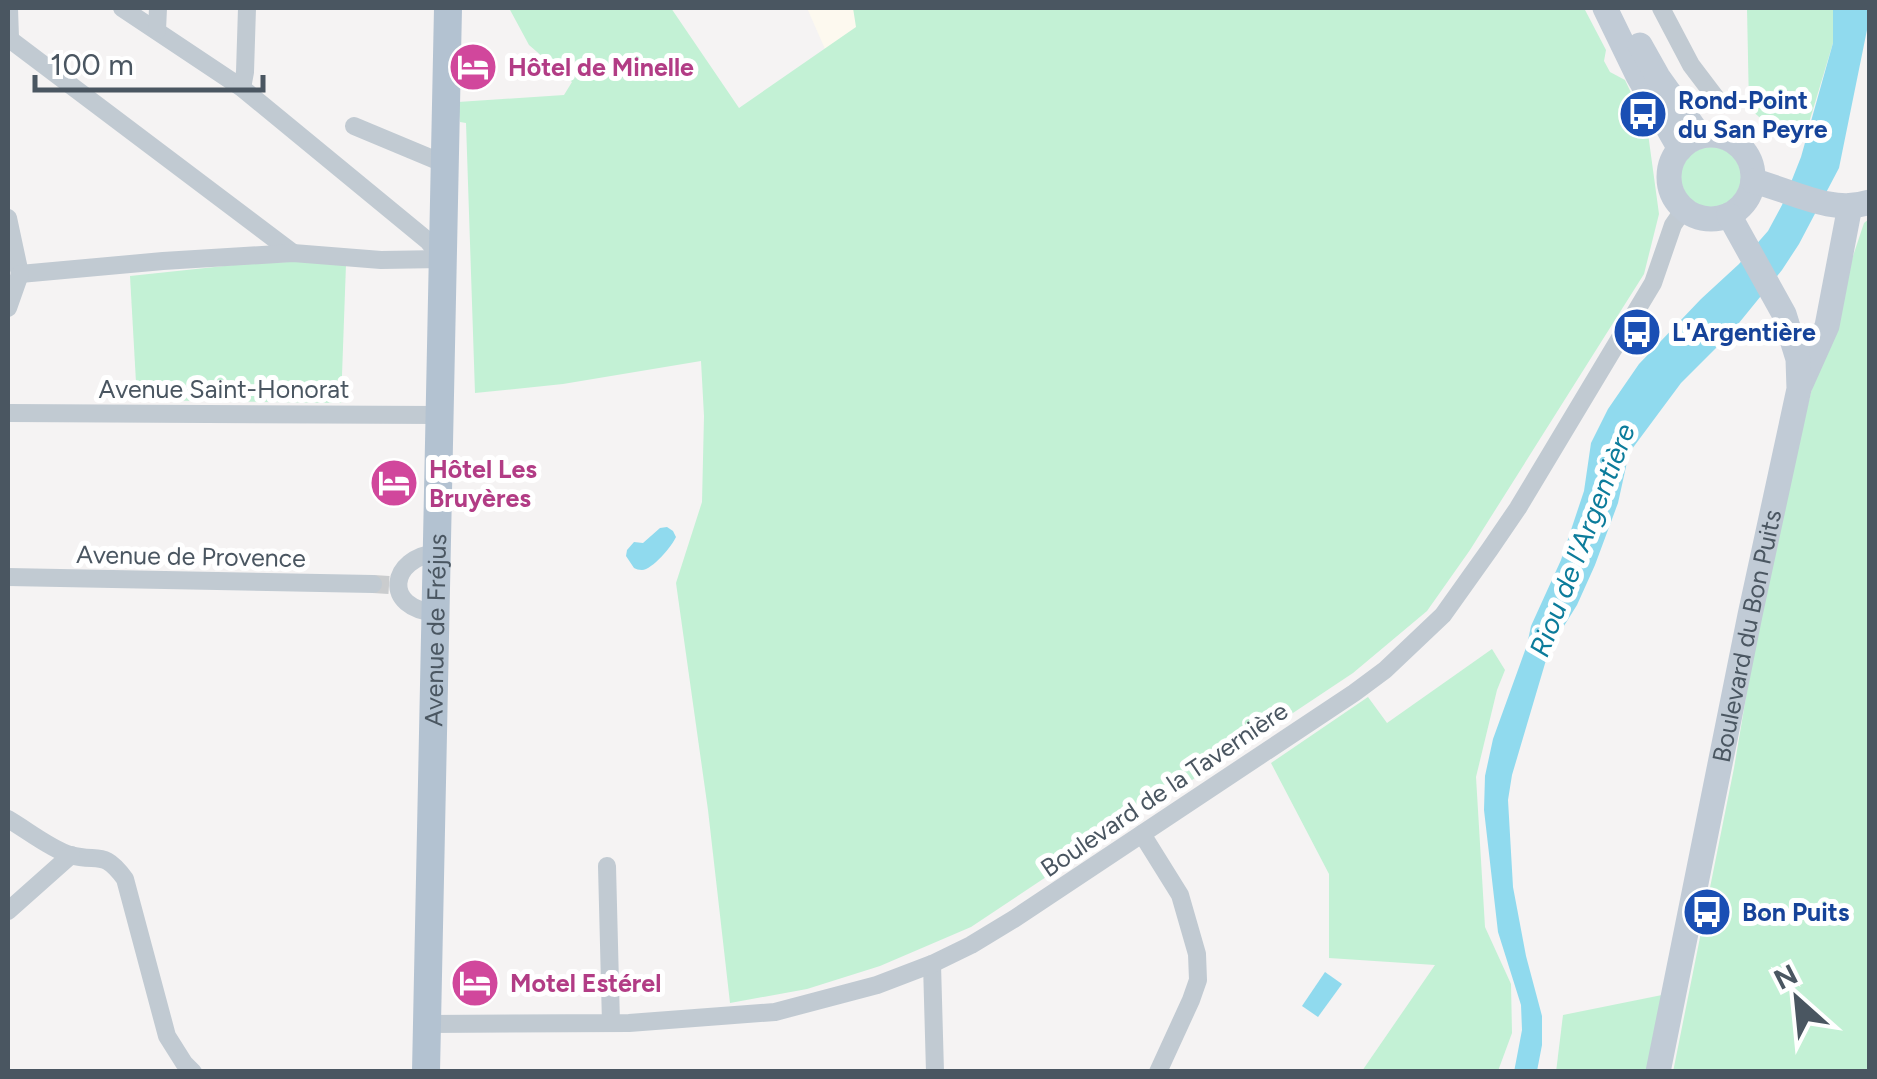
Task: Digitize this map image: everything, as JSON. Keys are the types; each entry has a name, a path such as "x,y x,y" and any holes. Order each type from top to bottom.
{"main road":[{"name":"Avenue de Fréjus","path":"426,1072 448,8"},
{"path":"1605,8 1638,76 1690,143"},
{"path":"1620,8 1690,143"},
{"path":"1714,135 1740,146 1748,157 1753,180 1741,206 1729,214 1706,218 1684,209 1675,199 1669,173 1672,160 1690,143 1714,135"},
{"path":"1753,180 1848,204 1827,326 1798,389"},
{"name":"Boulevard du Bon Puits","path":"1658,1072 1798,389 1798,359 1780,308 1729,214"},
{"path":"1780,308 1810,312 1831,302"}],"street":[{"path":"9,8 9,38 293,252"},
{"path":"122,8 242,88 428,241 442,260"},
{"path":"157,30 158,8"},
{"path":"242,88 246,8"},
{"path":"1661,8 1692,65 1716,98"},
{"path":"354,126 444,164"},
{"name":"Boulevard de la Tavernière","path":"427,1024 611,1023 775,1012 877,985 932,964 1014,919 1365,685 1443,615 1518,508 1653,283 1673,225 1684,209"},
{"path":"8,218 20,274 8,308"},
{"path":"20,274 293,252 381,260 442,260"},
{"name":"Avenue Saint-Honorat","path":"8,413 440,415"},
{"path":"437,553 412,560 387,585 412,608 437,613"},
{"name":"Avenue de Provence","path":"8,577 387,585"},
{"path":"8,819 71,855 99,858 115,866 125,880 167,1036 193,1072"},
{"path":"1142,834 1180,895 1197,954 1198,980 1158,1072"},
{"path":"8,911 71,855"},
{"path":"607,866 611,1023"},
{"path":"932,964 934,1072"}],"shaded area":[{"path":"807,8 899,8 857,27 825,49"}],"green space":[{"path":"509,8 671,8 739,108 856,27 853,8 1584,8 1606,50 1604,61 1610,72 1625,80 1647,126 1659,214 1644,274 1470,550 1427,611 1353,673 971,927 880,966 807,989 730,1003 676,583 702,502 701,361 563,384 475,393 466,123 460,122 458,102 564,95 572,82 529,45"},
{"path":"1747,8 1833,8 1833,43 1805,136 1774,127 1749,107"},
{"path":"1711,147 1732,156 1741,177 1732,198 1711,207 1690,198 1681,177 1690,156"},
{"path":"1869,219 1869,1071 1673,1072 1734,768 1769,561 1821,352 1864,223"},
{"path":"311,261 346,264 341,403 137,400 130,276"},
{"path":"1492,649 1505,670 1476,777 1485,927 1511,984 1512,1033 1498,1071 1362,1071 1435,965 1329,958 1329,874 1271,763 1368,697 1387,723"},
{"path":"1662,995 1649,1071 1556,1072 1563,1015"}],"water":[{"name":"Riou de l'Argentière","path":"1833,8 1869,8 1839,168 1782,270 1730,334 1681,383 1629,453 1618,503 1595,565 1577,605 1549,650 1508,800 1513,887 1542,1016 1537,1071 1514,1072 1522,1030 1521,1005 1498,932 1484,810 1485,776 1493,739 1531,626 1561,560 1584,491 1591,443 1608,409 1639,364 1768,231 1782,205 1801,157 1833,43"},
{"path":"667,527 676,537 666,551 646,569 634,568 626,556 627,550 634,542 643,543 660,528"},
{"path":"1325,972 1342,984 1318,1017 1302,1006"}],"tunnel":[{"path":"373,584 389,585"}],"place":[{"name":"Hôtel de Minelle","path":"473,67"},
{"name":"Rond-Point du San Peyre","path":"1643,114"},
{"name":"L'Argentière","path":"1637,332"},
{"name":"Hôtel Les Bruyères","path":"394,483"},
{"name":"Bon Puits","path":"1707,912"},
{"name":"Motel Estérel","path":"475,983"}]}
